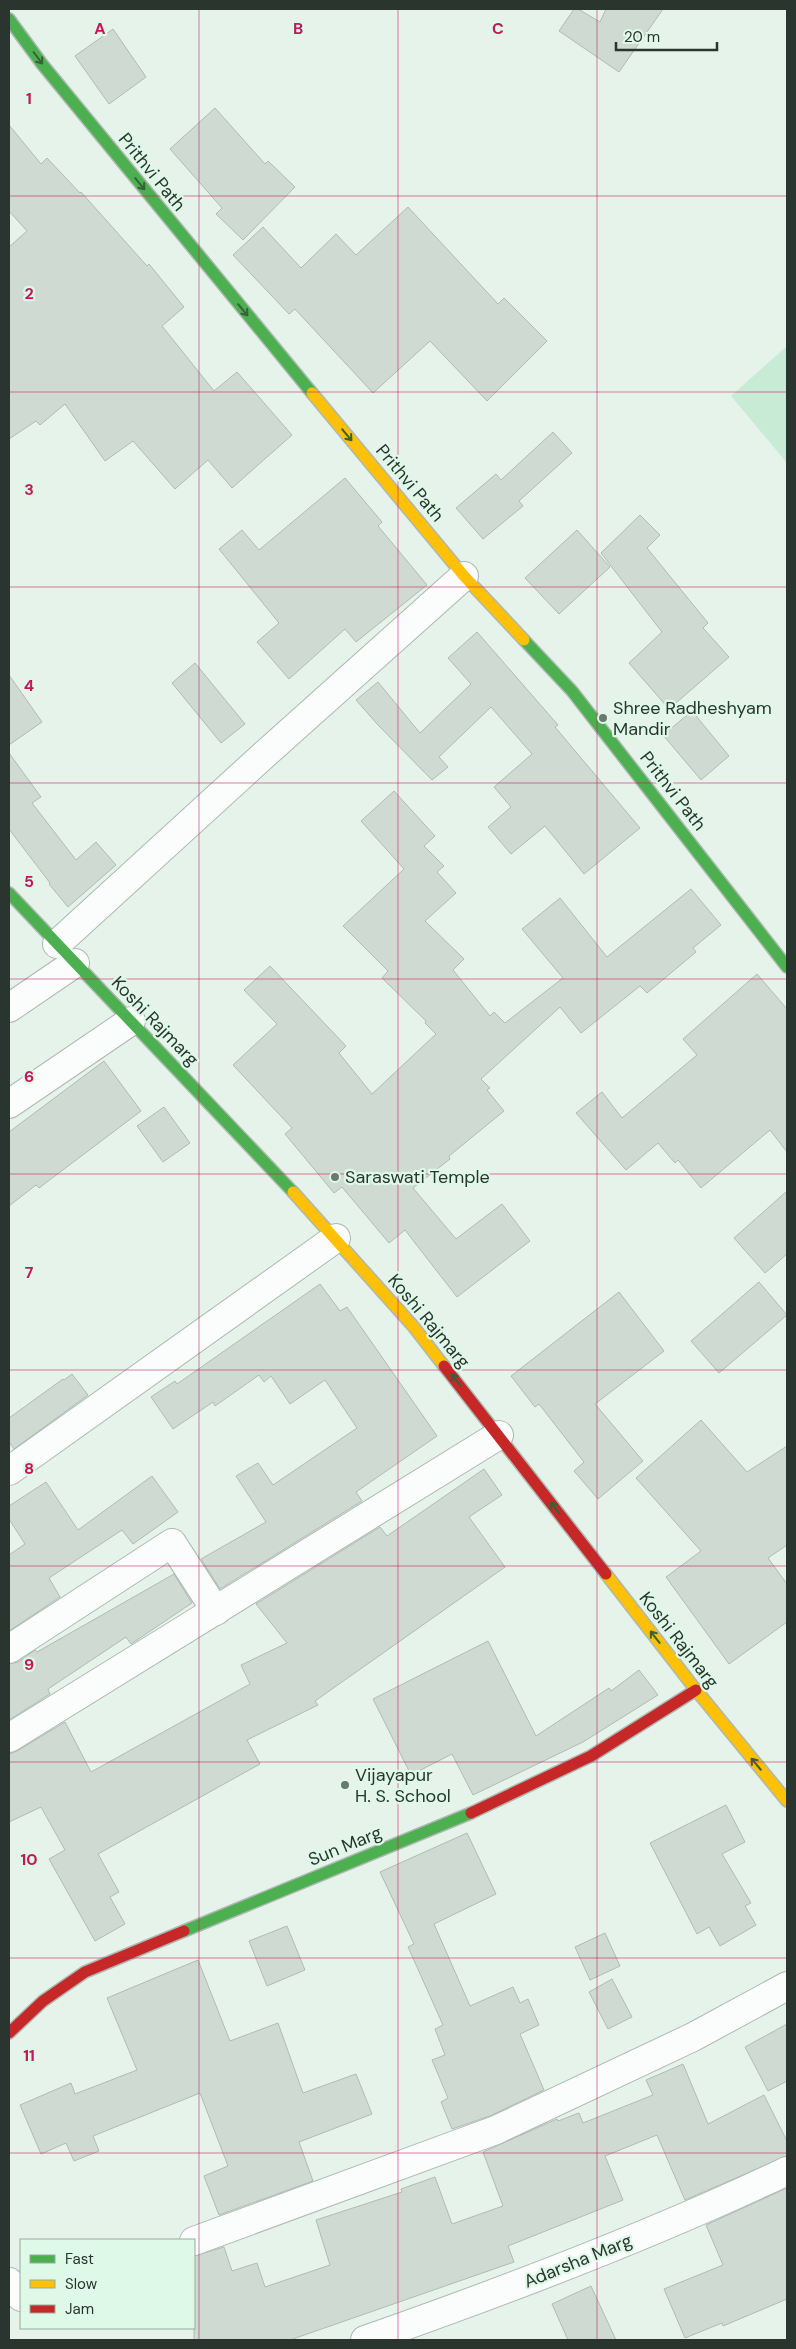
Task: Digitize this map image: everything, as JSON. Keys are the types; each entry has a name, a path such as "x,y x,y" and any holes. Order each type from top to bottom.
{"street":[{"name":"Prithvi Path","path":"9,19 42,64 188,244 464,576 572,691 787,968"},
{"path":"9,1008 265,754 464,576"},
{"name":"Koshi Rajmarg","path":"9,893 336,1238 413,1326 696,1690 787,1801"},
{"path":"9,1104 131,1021"},
{"path":"9,1471 336,1238"},
{"path":"9,1738 499,1435"},
{"path":"9,1649 172,1543 216,1611"},
{"name":"Sun Marg","path":"9,2033 43,2001 85,1972 472,1813 591,1756 696,1690"},
{"path":"195,2241 496,2130 693,2037 787,1986"},
{"name":"Adarsha Marg","path":"365,2340 523,2284 714,2206 787,2171"},
{"path":"9,2282 20,2296"}],"green space":[{"path":"787,346 787,463 731,396"}],"building":[{"path":"574,9 578,9 600,22 606,9 663,9 619,72 559,31"},
{"path":"113,29 146,77 109,104 75,56"},
{"path":"215,108 265,164 268,161 295,187 243,240 216,214 222,208 170,149"},
{"path":"9,125 41,164 47,158 81,192 147,266 149,264 184,307 162,326 214,391 237,372 292,435 232,488 208,460 175,489 133,441 105,461 65,404 40,425 36,421 9,439 9,247 27,231 9,211"},
{"path":"408,207 498,304 504,298 547,341 487,401 430,341 373,393 295,309 289,314 233,255 263,227 301,268 336,234 356,255"},
{"path":"553,432 572,453 519,501 523,506 483,539 456,508 496,474 501,480"},
{"path":"345,478 382,522 378,526 427,585 356,642 345,629 289,679 257,642 279,623 219,549 242,530 259,550"},
{"path":"640,515 660,535 647,548 708,623 703,628 729,657 669,709 629,663 662,632 601,553"},
{"path":"577,530 610,567 559,614 525,578"},
{"path":"477,632 558,725 555,727 640,828 584,874 545,826 511,854 488,827 511,807 494,787 532,754 491,707 439,757 448,767 432,780 356,700 378,682 420,733 471,684 448,658"},
{"path":"195,663 245,724 221,743 172,683"},
{"path":"9,675 42,722 9,745"},
{"path":"692,711 729,756 701,780 663,735"},
{"path":"9,753 41,797 32,803 76,860 96,842 116,865 68,907 9,829"},
{"path":"394,791 435,836 424,846 444,866 437,872 456,893 425,921 464,959 453,970 490,1016 494,1012 505,1023 563,978 522,929 560,898 607,957 691,889 721,925 693,948 696,952 647,993 640,986 581,1033 560,1007 481,1079 490,1088 487,1090 504,1111 449,1156 450,1159 413,1188 456,1239 502,1204 530,1241 457,1297 405,1230 389,1243 342,1187 334,1193 285,1134 292,1128 233,1065 277,1024 244,990 270,966 346,1046 339,1053 372,1094 436,1034 425,1023 426,1021 382,978 388,971 343,926 404,869 361,821"},
{"path":"757,974 787,1009 787,1152 770,1130 701,1188 678,1160 675,1163 658,1143 626,1170 576,1113 602,1092 622,1118 697,1055 683,1039"},
{"path":"104,1061 141,1111 39,1188 36,1185 9,1206 9,1132"},
{"path":"164,1107 190,1143 163,1162 137,1126"},
{"path":"787,1191 787,1254 765,1273 734,1238"},
{"path":"759,1282 787,1315 719,1373 691,1341"},
{"path":"320,1284 340,1311 347,1307 437,1436 356,1492 362,1501 220,1589 201,1559 266,1522 236,1476 258,1463 273,1485 357,1428 325,1380 290,1404 271,1376 264,1382 259,1375 215,1406 213,1402 173,1429 151,1397 175,1381 177,1384"},
{"path":"619,1292 664,1351 595,1404 643,1461 598,1499 574,1471 584,1462 539,1404 535,1407 511,1376"},
{"path":"72,1374 88,1395 14,1449 9,1442 9,1418"},
{"path":"701,1420 747,1472 787,1446 787,1545 768,1558 787,1584 787,1622 729,1664 666,1577 701,1551 636,1478"},
{"path":"484,1469 502,1495 469,1517 505,1567 315,1701 318,1705 247,1740 260,1764 98,1854 119,1892 110,1897 125,1924 95,1941 49,1859 65,1850 41,1807 9,1822 9,1754 65,1722 91,1772 250,1684 241,1665 287,1643 256,1604 380,1527 387,1536"},
{"path":"152,1476 178,1512 133,1544 122,1530 49,1578 60,1597 9,1631 9,1555 25,1544 9,1519 9,1506 46,1482 78,1530"},
{"path":"174,1574 192,1603 131,1644 126,1637 48,1689 50,1694 9,1720 9,1664 18,1662 35,1650 37,1652"},
{"path":"488,1641 536,1736 609,1688 611,1691 639,1670 658,1695 583,1742 473,1795 452,1754 411,1775 373,1699"},
{"path":"726,1805 745,1842 722,1854 751,1903 745,1906 756,1925 720,1946 709,1927 697,1934 650,1843"},
{"path":"467,1833 496,1894 434,1924 470,2006 513,1987 520,2003 528,1999 539,2025 520,2034 544,2090 490,2116 452,2129 441,2102 448,2098 432,2060 445,2055 435,2029 443,2025 408,1947 414,1944 380,1872"},
{"path":"287,1926 305,1970 267,1986 249,1941"},
{"path":"605,1933 620,1966 590,1980 575,1947"},
{"path":"198,1960 230,2041 278,2023 303,2093 356,2074 372,2114 299,2142 313,2181 219,2215 204,2176 228,2166 200,2093 93,2136 99,2151 74,2161 66,2143 41,2154 20,2105 71,2083 75,2094 137,2070 107,1998"},
{"path":"612,1979 632,2017 608,2029 589,1992"},
{"path":"787,2024 787,2081 768,2091 745,2047"},
{"path":"683,2064 708,2124 764,2095 787,2141 787,2156 685,2200 657,2135 605,2156 623,2200 508,2246 514,2262 290,2340 194,2340 195,2256 224,2247 232,2271 257,2263 265,2287 330,2265 316,2220 402,2192 401,2189 435,2177 452,2224 503,2206 483,2152 557,2119 558,2121 579,2113 583,2123 653,2095 646,2080"},
{"path":"787,2188 787,2299 723,2326 722,2323 685,2338 664,2289 723,2265 706,2225"},
{"path":"591,2286 616,2340 568,2340 552,2304"}],"traffic: fast":[{"path":"9,19 42,64 312,393"},
{"path":"524,640 572,691 787,967"},
{"path":"9,893 293,1192"},
{"path":"184,1931 471,1813"}],"traffic: slow":[{"path":"312,393 464,576 524,640"},
{"path":"293,1192 413,1326 444,1366"},
{"path":"606,1574 696,1690 787,1801"}],"traffic: jam":[{"path":"444,1366 606,1574"},
{"path":"471,1813 591,1756 696,1690"},
{"path":"9,2033 43,2001 85,1972 184,1931"}],"place":[{"name":"Shree Radheshyam Mandir","path":"603,718"},
{"name":"Saraswati Temple","path":"335,1177"},
{"name":"Vijayapur H. S. School","path":"345,1785"}]}
